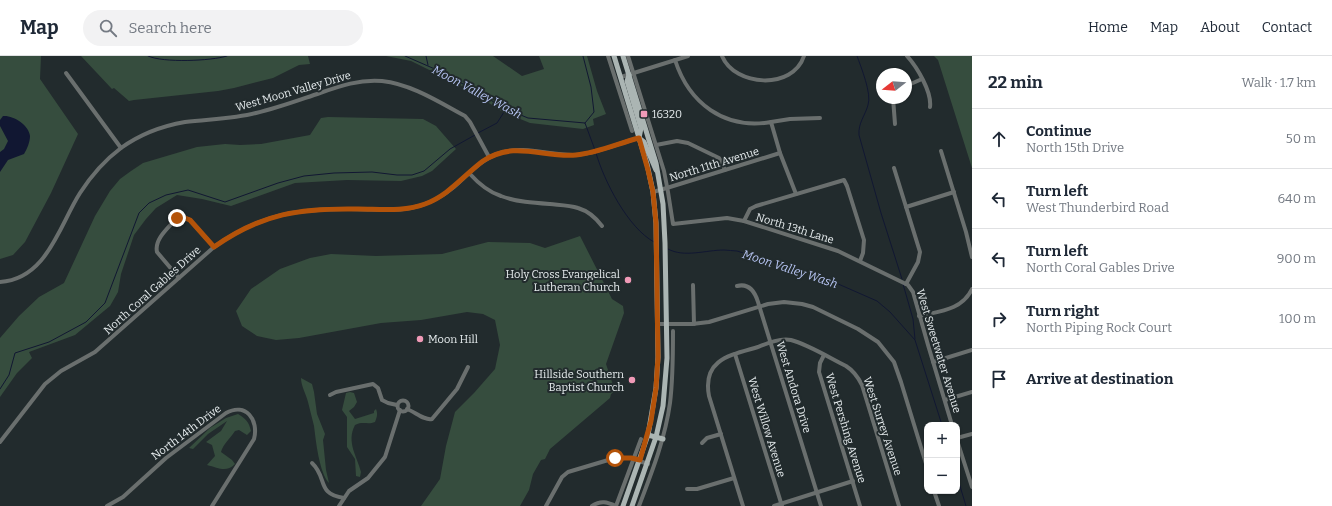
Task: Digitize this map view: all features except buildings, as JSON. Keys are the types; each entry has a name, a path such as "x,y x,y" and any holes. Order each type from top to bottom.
{"main road":[{"path":"614,56 621,77 629,113 639,138 648,170 653,192 656,223 658,357 656,388 648,435 637,460 622,506"},
{"path":"623,56 631,74 662,190 665,243 667,342 665,394 660,421 648,464 632,506"},
{"path":"631,74 627,81 641,128 639,138"},
{"path":"639,138 644,142 652,163 659,175"},
{"path":"656,266 665,266"},
{"path":"648,435 663,439"}],"street":[{"path":"608,56 629,113 632,131"},
{"path":"628,56 631,74 656,145 668,188"},
{"path":"621,77 688,56"},
{"path":"722,56 728,66 736,73 754,79 765,80 789,74 801,64 804,56"},
{"path":"907,56 917,69 922,79 930,99 930,107"},
{"path":"675,60 679,73 688,89 703,105 720,115 739,122 754,124 796,118 820,118"},
{"path":"66,72 121,148"},
{"path":"912,83 922,79"},
{"name":"West Moon Valley Drive","path":"0,282 21,278 36,267 46,254 80,193 96,171 121,148 143,135 171,125 185,122 246,116 344,85 374,81 387,82 403,86 465,116 470,122 489,157"},
{"path":"893,104 895,124"},
{"path":"771,122 780,153 796,194"},
{"name":"North Coral Gables Drive","path":"0,442 46,384 61,372 95,352 214,247 251,225 292,212 319,209 401,209 423,205 444,195 489,157 504,152 521,150 554,154 586,154 639,138"},
{"path":"656,145 677,141 688,143 719,158 725,170"},
{"path":"941,151 966,232 972,257"},
{"name":"North 11th Avenue","path":"653,192 780,153"},
{"path":"894,168 920,252 918,262 905,283"},
{"path":"469,173 478,183 500,196 533,203 566,205 579,208 592,216 602,226"},
{"path":"744,221 746,215 752,208 844,180 864,240 863,253 860,261"},
{"name":"North 13th Lane","path":"668,188 673,224 727,218 744,221 838,251 905,283"},
{"path":"906,207 954,192"},
{"path":"179,278 157,252 156,247 159,239 177,218 182,217 190,220 214,247"},
{"name":"West Sweetwater Avenue","path":"905,283 913,292 951,422"},
{"path":"694,285 694,324"},
{"name":"West Andora Drive","path":"737,286 748,286 756,296 760,306 821,506"},
{"path":"920,316 955,307 965,299 972,290"},
{"path":"657,324 694,324 713,321 760,306 775,302 784,302 808,305 858,329 878,342 887,352 897,370 924,458"},
{"path":"639,506 655,465 663,439 671,392 672,331"},
{"name":"West Surrey Avenue","path":"771,343 783,340 792,340 846,366 859,378 899,506"},
{"path":"667,342 673,342"},
{"path":"743,506 708,392 710,376 718,363 725,357 771,343"},
{"path":"933,362 972,350"},
{"name":"West Willow Avenue","path":"735,354 782,505"},
{"name":"West Pershing Avenue","path":"824,355 820,363 819,372 860,506"},
{"path":"400,410 415,412 426,419 432,419 457,389 468,366"},
{"path":"330,395 336,392 373,384 378,388 382,400 390,404 397,405"},
{"path":"945,400 972,392"},
{"path":"397,405 400,401 406,401 408,405 407,410"},
{"path":"339,506 349,491 368,478 380,464 388,450 400,410 397,405"},
{"name":"North 14th Drive","path":"107,506 123,497 166,458 219,418 228,412 238,410 242,411 250,416 256,432 253,440 212,506"},
{"path":"702,443 707,438 721,434"},
{"path":"960,438 972,434"},
{"path":"592,506 598,502 603,502 616,506 637,460 641,439"},
{"path":"960,448 970,476 972,487"},
{"path":"546,506 562,477 568,472 610,459 621,458 637,460 648,464"},
{"path":"312,463 318,471 326,492 334,497 344,498"},
{"path":"687,489 697,489 734,478"},
{"path":"774,506 782,505 853,482"},
{"path":"935,494 939,506"}],"green space":[{"path":"0,56 41,56 40,79 78,134 51,193 25,242 13,255 0,259"},
{"path":"81,56 308,56 310,64 299,65 273,78 234,88 129,101 114,88 112,89"},
{"path":"386,56 493,56 522,76 544,69 539,56 587,56 597,91 606,114 593,119 594,125 583,129 530,123 501,111 468,89 411,61"},
{"path":"934,56 972,56 972,168 938,60"},
{"path":"321,118 423,119 436,126 456,149 432,171 422,176 401,181 347,180 295,183 231,206 177,195 156,208 134,235 121,274 118,292 110,306 75,335 29,352 32,358 17,373 0,397 0,338 19,316 39,297 64,283 95,216 110,191 120,179 143,163 197,147 225,144 261,144 310,135"},
{"path":"580,236 612,299 623,306 624,313 606,364 615,391 611,394 610,398 550,449 545,459 541,460 533,474 529,490 520,506 421,506 440,479 446,446 455,412 495,369 500,345 495,320 483,314 467,312 421,320 381,323 299,338 276,340 257,336 242,326 236,311 251,289 280,269 310,258 331,254 376,256 442,254 488,242 530,243 545,248"},
{"path":"301,378 312,384 317,414 325,434 323,440 329,483 320,464 314,426"},
{"path":"346,393 354,393 357,402 349,411 355,419 374,413 376,409 377,412 375,422 355,425 353,431 352,443 361,472 360,477 356,476 355,459 347,447 347,417 342,410"},
{"path":"238,414 247,421 251,431 247,435 239,430 235,431 221,452 235,464 232,467 225,469 207,465 215,456 212,445 206,442 221,431 227,421 208,434 193,449 189,448 210,428 226,418"}],"water":[{"path":"3,116 16,119 27,128 30,136 24,154 8,160 0,172 0,152 4,149 8,141 0,126 0,120"}],"waterway":[{"name":"Moon Valley Wash","path":"148,56 164,60 210,59 227,56"},
{"name":"Moon Valley Wash","path":"405,56 444,73 506,109 528,118 585,123 595,150"},
{"path":"426,56 428,65"},
{"path":"583,56 591,87 594,112 585,123"},
{"path":"857,56 866,80 869,94 868,105 862,120 859,135 881,213 902,279"},
{"path":"478,133 497,123 506,109"},
{"path":"0,389 9,375 15,353 49,342 86,322 105,303 139,213 149,203 166,195 188,190 225,202 278,183 304,176 334,173 372,172 412,175 424,171 450,149 475,135"},
{"name":"Moon Valley Wash","path":"596,153 605,177 618,203 635,226 654,242"},
{"name":"Moon Valley Wash","path":"668,249 681,253 717,250 737,251 820,276 877,301 890,312 915,340 941,422"},
{"path":"903,284 913,319 915,339"},
{"name":"Moon Valley Wash","path":"960,486 966,506"}],"place":[{"name":"16320","path":"644,114"},
{"name":"Holy Cross Evangelical Lutheran Church","path":"628,280"},
{"name":"Moon Hill","path":"420,339"},
{"name":"Hillside Southern Baptist Church","path":"632,380"}],"route":[{"path":"177,218 182,217 190,220 214,247 251,225 292,212 334,208 401,209 423,205 444,195 473,168 489,157 504,152 527,150 554,154 586,154 639,138 653,192 656,223 658,357 656,388 648,435 640,460 631,458 615,458"}]}
